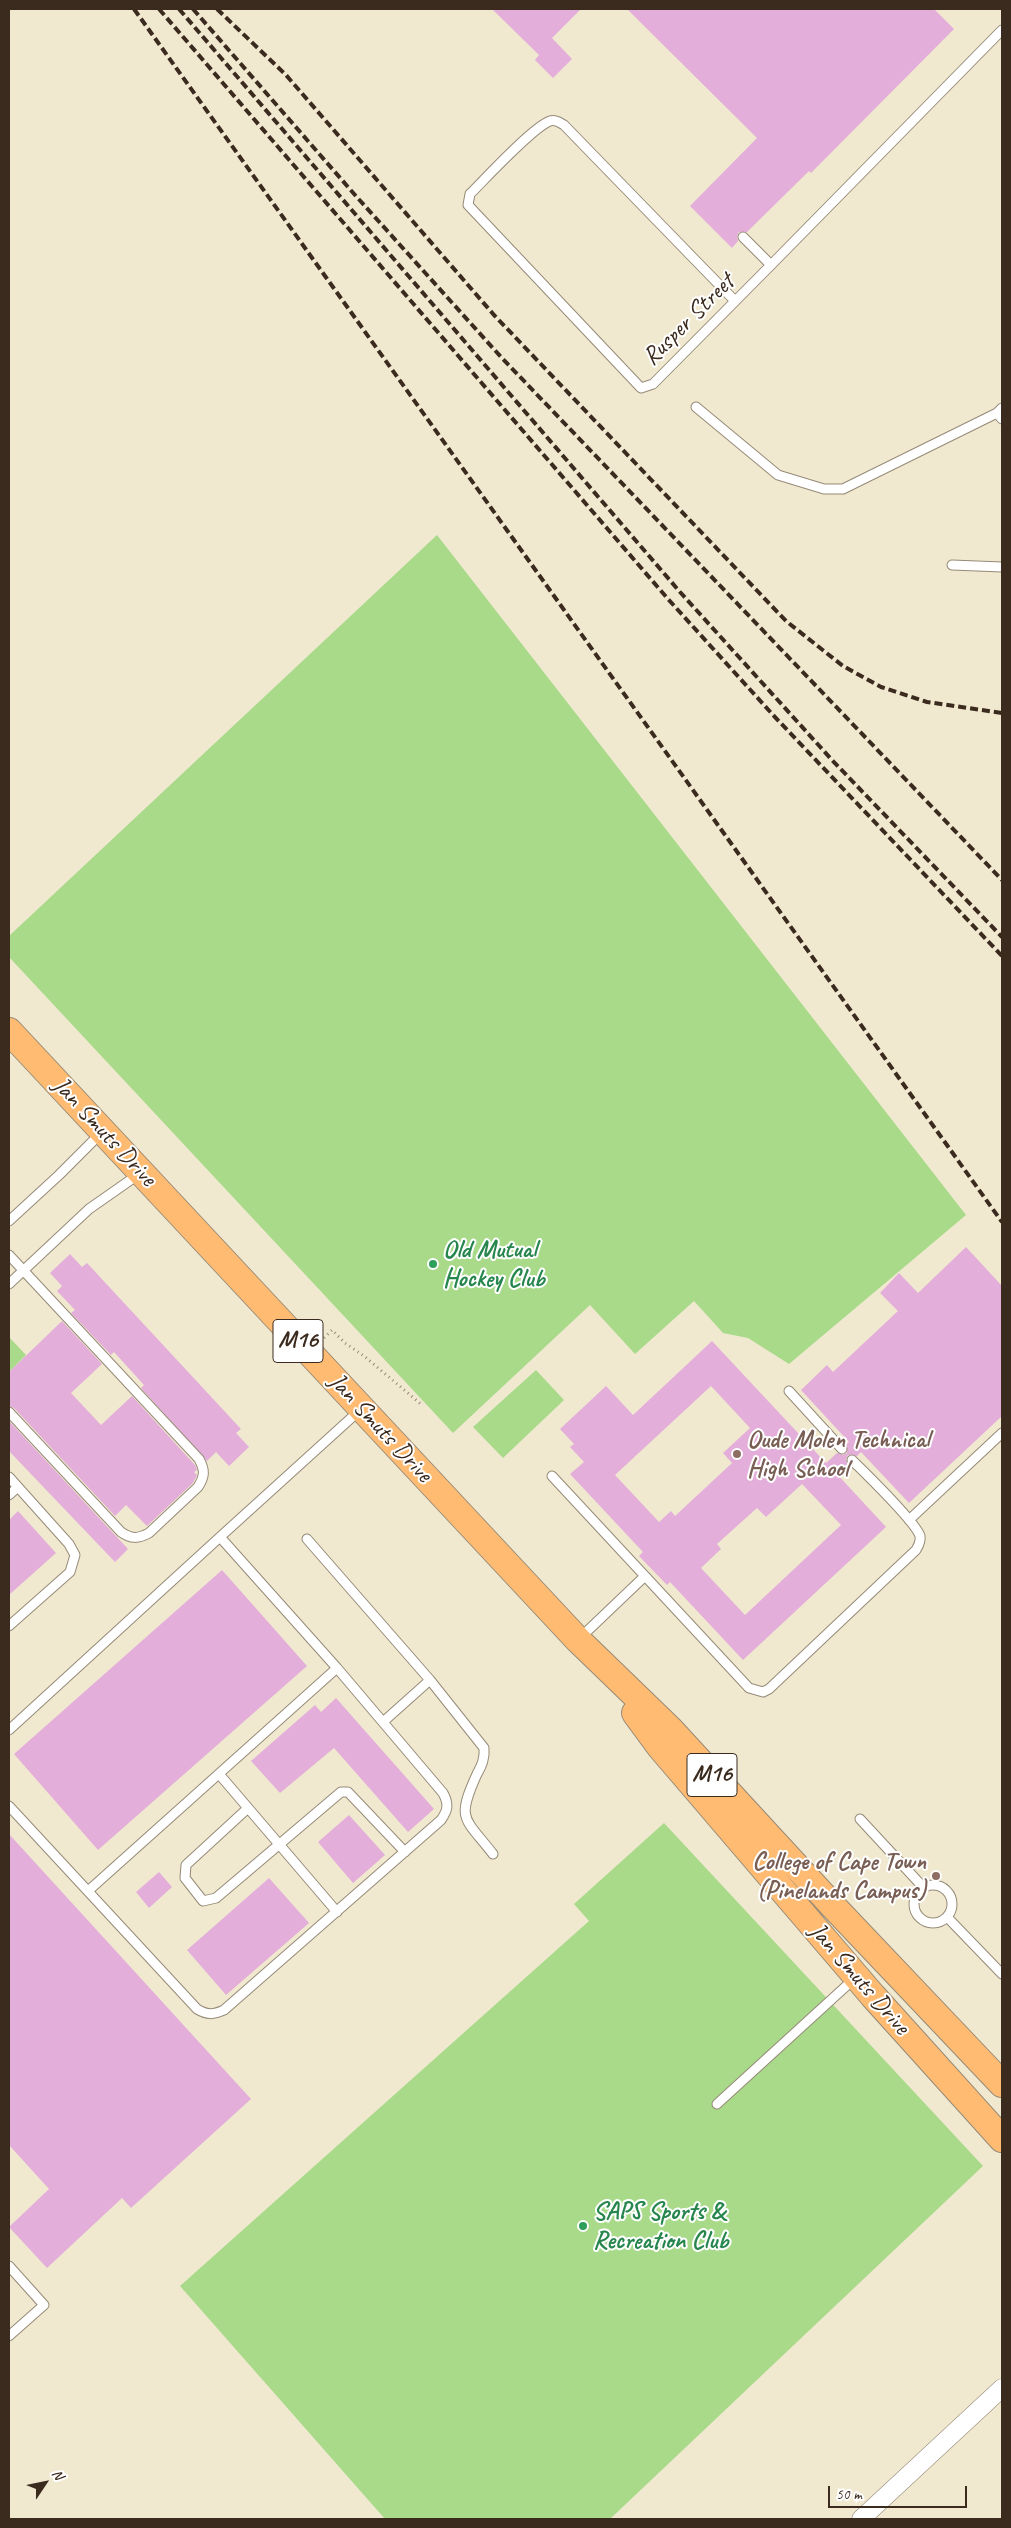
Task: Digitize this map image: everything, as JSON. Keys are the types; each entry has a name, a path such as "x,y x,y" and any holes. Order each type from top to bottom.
{"main road":[{"name":"Jan Smuts Drive","path":"9,1031 583,1645 670,1729 832,1905 1002,2084"},
{"name":"Jan Smuts Drive","path":"583,1645 660,1747 857,1976 1002,2139"}],"street":[{"path":"861,2519 1002,2388"}],"lane":[{"name":"Rusper Street","path":"735,301 556,120 550,121 527,139 470,194 468,205 642,388 653,384 735,301 771,264 1002,30"},
{"path":"743,237 771,264"},
{"path":"696,407 778,475 824,489 843,488 1000,413"},
{"path":"952,564 1002,567"},
{"path":"9,1221 103,1131"},
{"path":"9,1284 89,1209 141,1172"},
{"path":"9,1255 198,1460 204,1468 204,1478 149,1533 140,1538 129,1538 121,1532 9,1412"},
{"path":"789,1391 842,1448"},
{"path":"9,1730 362,1408"},
{"path":"909,1520 1002,1433"},
{"path":"552,1476 749,1688 762,1692 769,1689 916,1550 920,1544 920,1537 909,1520 852,1460"},
{"path":"9,1477 69,1544 75,1556 70,1572 9,1626"},
{"path":"9,1495 18,1487"},
{"path":"9,1806 197,2009 206,2014 215,2014 224,2010 441,1820 447,1812 448,1802 443,1793 337,1668 220,1537"},
{"path":"307,1538 430,1680 484,1748 484,1760 466,1801 464,1811 470,1825 493,1854"},
{"path":"583,1645 645,1576"},
{"path":"88,1891 337,1668"},
{"path":"383,1722 430,1680"},
{"path":"219,1774 337,1912"},
{"path":"248,1808 186,1864 185,1878 203,1901 216,1898 337,1794 344,1791 348,1792 405,1852"},
{"path":"860,1819 923,1887"},
{"path":"933,1884 944,1888 951,1896 952,1907 947,1917 938,1922 927,1922 918,1916 914,1906 916,1895 923,1887 933,1884"},
{"path":"947,1917 1002,1974"},
{"path":"717,2104 857,1976"},
{"path":"9,2266 44,2304 9,2336"}],"path":[{"path":"320,1342 332,1330 345,1343 364,1356 422,1405"}],"green space":[{"path":"437,535 966,1215 789,1364 748,1338 723,1333 694,1301 635,1354 590,1305 453,1433 9,957 9,936"},
{"path":"9,1337 26,1355 9,1372"},
{"path":"536,1370 564,1400 503,1458 473,1427"},
{"name":"SAPS Sports & Recreation Club","path":"664,1823 983,2166 610,2519 385,2519 180,2286 589,1921 574,1904"}],"building":[{"path":"492,9 581,9 552,38 572,59 553,78 535,60 539,55"},
{"path":"627,9 934,9 954,29 811,173 809,171 747,232 739,232 737,236 738,241 732,248 690,206 757,138"},
{"path":"966,1247 1002,1286 1002,1416 909,1503 861,1452 857,1456 848,1455 846,1459 848,1464 837,1474 886,1527 743,1660 670,1582 667,1585 639,1556 643,1552 570,1474 584,1462 570,1447 574,1444 560,1429 606,1386 633,1415 712,1341 826,1463 837,1453 843,1455 847,1453 846,1444 849,1442 801,1390 827,1365 833,1372 898,1311 880,1293 899,1273 918,1293","holes":["711,1386 750,1428 723,1453 732,1463 675,1516 671,1511 659,1522 615,1475","802,1484 841,1525 745,1615 701,1568 721,1549 717,1544 757,1508 766,1517"]},
{"path":"70,1254 82,1267 87,1263 241,1429 236,1433 249,1447 229,1466 216,1452 207,1461 141,1388 144,1385 114,1352 111,1355 71,1313 75,1310 57,1291 62,1286 50,1273"},
{"path":"62,1321 102,1364 71,1393 101,1425 132,1396 195,1465 197,1470 194,1472 197,1475 193,1483 147,1526 126,1505 115,1516 14,1408 9,1406 9,1372"},
{"path":"9,1421 128,1549 115,1562 9,1451"},
{"path":"18,1511 56,1553 9,1595 9,1520"},
{"path":"222,1570 307,1666 98,1850 14,1754"},
{"path":"336,1698 434,1809 408,1832 334,1748 280,1793 251,1761 315,1705 321,1712"},
{"path":"349,1815 385,1855 353,1883 318,1842"},
{"path":"9,1834 251,2099 131,2208 122,2198 47,2268 9,2227 49,2189 9,2145"},
{"path":"159,1872 172,1887 149,1908 136,1892"},
{"path":"269,1878 309,1923 226,1995 187,1950"}],"railway":[{"path":"134,9 1002,1222"},
{"path":"159,9 668,599 774,716 1002,956"},
{"path":"179,9 680,592 832,760 1002,937"},
{"path":"193,9 355,195 501,357 1002,880"},
{"path":"217,9 286,75 494,315 786,621 843,666 881,687 927,702 1002,713"}],"place":[{"name":"Old Mutual Hockey Club","path":"433,1264"},
{"name":"Oude Molen Technical High School","path":"737,1454"},
{"name":"College of Cape Town (Pinelands Campus)","path":"936,1876"},
{"name":"SAPS Sports & Recreation Club","path":"583,2226"}]}
